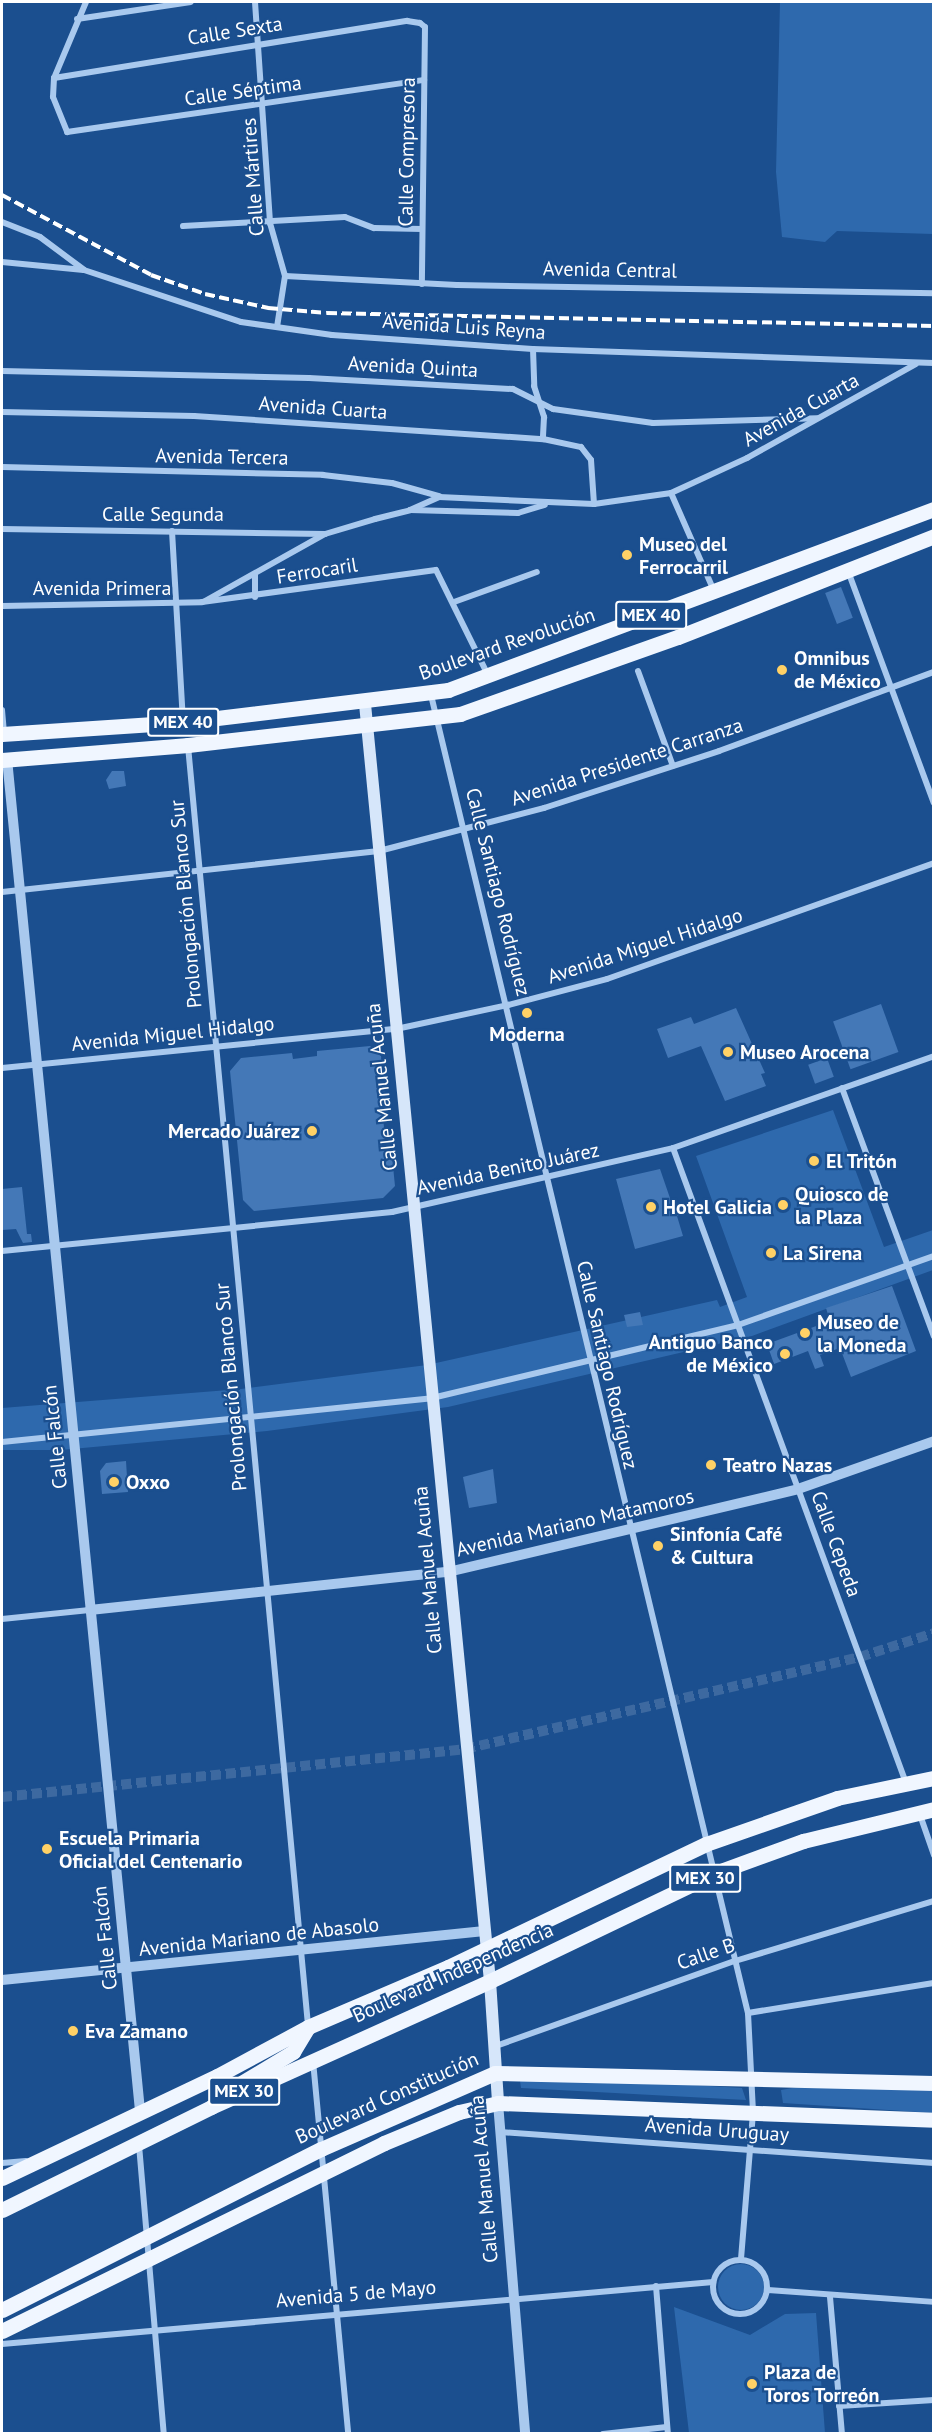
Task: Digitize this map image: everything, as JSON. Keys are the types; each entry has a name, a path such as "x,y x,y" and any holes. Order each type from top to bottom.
{"main road":[{"name":"Boulevard Revolución","path":"3,734 183,722 365,704 431,694 489,676 933,509"},
{"name":"MEX 40","path":"4,760 188,745 439,718 678,637 933,536"},
{"name":"Calle Manuel Acuña","path":"365,704 448,1572 487,1948 498,2103"},
{"name":"Boulevard Independencia","path":"2,2178 140,2110 217,2076 308,2027 487,1948 706,1844 837,1798 933,1778"},
{"name":"Boulevard Independencia","path":"2,2210 210,2107 490,1981 715,1873 803,1841 926,1810"},
{"path":"210,2107 242,2080 293,2052 308,2027"},
{"name":"Boulevard Constitución","path":"2,2310 321,2149 495,2073 933,2083"},
{"name":"Boulevard Constitución","path":"2,2331 150,2255 324,2173 459,2112 498,2103 933,2120"}],"street":[{"path":"54,78 86,2"},
{"path":"77,19 190,2"},
{"name":"Calle Mártires","path":"255,2 265,106 270,223 285,276"},
{"name":"Calle Sexta","path":"54,78 407,21 420,23"},
{"name":"Calle Compresora","path":"420,23 425,27 422,284"},
{"name":"Calle Séptima","path":"54,78 53,97 67,132 265,106 424,80"},
{"path":"183,226 270,223 345,217 374,228 422,229"},
{"path":"2,222 40,237 84,270"},
{"name":"Avenida Luis Reyna","path":"2,262 84,270 242,322 277,327 532,348 933,363"},
{"path":"277,327 285,276"},
{"name":"Avenida Central","path":"285,276 422,284 933,292"},
{"path":"532,348 534,386 542,404 543,439"},
{"name":"Avenida Cuarta","path":"202,602 325,534 410,510 439,497 548,504 594,504 670,493 747,458 918,364"},
{"name":"Avenida Quinta","path":"2,371 417,382 513,389 542,404 587,416 653,423 817,418"},
{"name":"Avenida Cuarta","path":"2,412 194,416 543,439 581,447 591,460 594,504"},
{"name":"Avenida Tercera","path":"2,467 323,475 393,483 439,497"},
{"path":"670,493 714,591"},
{"name":"Avenida Cuarta","path":"410,510 518,513 548,504"},
{"name":"Calle Segunda","path":"2,529 325,534"},
{"path":"172,531 183,722"},
{"name":"Ferrocaril","path":"202,602 255,597 436,570 453,602"},
{"path":"848,571 933,803"},
{"path":"489,676 453,602 537,572"},
{"path":"255,574 255,597"},
{"name":"Avenida Primera","path":"2,606 202,602"},
{"path":"638,671 673,766"},
{"name":"Avenida Presidente Carranza","path":"2,892 200,873 379,852 465,831 673,766 933,672"},
{"name":"Calle Santiago Rodríguez","path":"431,694 439,718 508,1005 590,1364 748,2013 753,2113 741,2259"},
{"path":"2,710 3,734"},
{"name":"Prolongación Blanco Sur","path":"188,745 308,2027"},
{"name":"Calle Falcón","path":"4,760 140,2110"},
{"name":"Avenida Miguel Hidalgo","path":"2,1068 396,1029 508,1005 607,979 933,863"},
{"name":"Avenida Benito Juárez","path":"2,1251 413,1207 673,1148 933,1056"},
{"path":"842,1089 933,1337"},
{"name":"Calle Cepeda","path":"673,1148 906,1783"},
{"path":"2,1442 432,1398 590,1364 738,1325 933,1256"},
{"name":"Avenida Mariano Matamoros","path":"2,1619 267,1593 448,1572 798,1489 933,1441"},
{"path":"926,1810 933,1855"},
{"name":"Calle B","path":"493,2047 735,1960 933,1901"},
{"name":"Avenida Mariano de Abasolo","path":"2,1980 484,1931"},
{"path":"748,2013 933,1983"},
{"path":"313,2059 348,2433"},
{"name":"Calle Manuel Acuña","path":"498,2103 498,2132 525,2433"},
{"name":"Avenida Uruguay","path":"498,2132 751,2148 933,2163"},
{"path":"139,2141 164,2433"},
{"path":"2,2163 38,2160"},
{"path":"741,2259 758,2266 768,2290 760,2306 736,2314 721,2306 713,2282 723,2266 741,2259"},
{"name":"Avenida 5 de Mayo","path":"2,2344 155,2331 337,2311 713,2282"},
{"path":"603,2433 668,2430 656,2286"},
{"path":"768,2290 830,2297 933,2302"},
{"path":"830,2297 842,2433"},
{"path":"839,2406 933,2400"}],"shaded area":[{"path":"780,2 933,2 933,234 837,231 825,242 782,237 776,172"},
{"path":"833,1110 884,1247 933,1230 933,1270 752,1336 448,1407 267,1431 61,1450 2,1450 2,1408 241,1389 427,1365 717,1300 720,1307 747,1297 696,1156"},
{"path":"563,2077 742,2088 746,2100 521,2088 520,2081"},
{"path":"814,2084 933,2090 933,2113 783,2103 781,2090"},
{"path":"741,2264 757,2271 764,2287 757,2303 741,2310 725,2303 718,2287 725,2271"},
{"name":"Plaza de Toros Torreón","path":"674,2307 750,2335 785,2314 816,2313 825,2433 689,2433"}],"building":[{"path":"841,587 853,618 837,624 825,593"},
{"path":"112,771 124,771 126,786 109,789 106,780"},
{"path":"881,1004 898,1052 851,1069 833,1021"},
{"name":"Museo Arocena","path":"736,1008 765,1073 761,1074 766,1086 725,1101 701,1046 668,1058 657,1029 691,1017 694,1024"},
{"name":"Mercado Juárez","path":"370,1046 381,1056 387,1108 382,1109 385,1136 390,1136 395,1186 383,1198 254,1211 243,1200 230,1071 241,1058 292,1053 293,1059 317,1056 317,1051"},
{"path":"827,1058 834,1077 815,1084 808,1065"},
{"name":"Hotel Galicia","path":"660,1169 671,1201 676,1201 681,1214 677,1216 683,1236 635,1249 616,1179"},
{"path":"22,1187 27,1234 31,1234 32,1242 23,1243 16,1229 2,1230 2,1189"},
{"path":"892,1286 916,1351 851,1377 840,1348 820,1355 824,1366 815,1369 808,1351 774,1364 767,1344 830,1321 826,1308"},
{"path":"640,1312 643,1325 627,1327 624,1315"},
{"name":"Oxxo","path":"126,1461 128,1492 102,1494 100,1471 106,1463"},
{"path":"493,1469 497,1503 469,1508 463,1477"}],"tunnel":[{"path":"2,1797 465,1749 860,1657 934,1633"}],"railway":[{"path":"2,195 151,275 205,294 268,308 327,313 934,326"}],"place":[{"name":"Museo del Ferrocarril","path":"627,555"},
{"name":"Omnibus de México","path":"782,670"},
{"name":"Moderna","path":"527,1013"},
{"name":"Museo Arocena","path":"728,1052"},
{"name":"Mercado Juárez","path":"312,1131"},
{"name":"El Tritón","path":"814,1161"},
{"name":"Quiosco de la Plaza","path":"783,1205"},
{"name":"Hotel Galicia","path":"651,1207"},
{"name":"La Sirena","path":"771,1253"},
{"name":"Museo de la Moneda","path":"805,1333"},
{"name":"Antiguo Banco de México","path":"785,1354"},
{"name":"Teatro Nazas","path":"711,1465"},
{"name":"Oxxo","path":"114,1482"},
{"name":"Sinfonía Café & Cultura","path":"658,1546"},
{"name":"Escuela Primaria Oficial del Centenario","path":"47,1849"},
{"name":"Eva Zamano","path":"73,2031"},
{"name":"Plaza de Toros Torreón","path":"752,2384"}]}
